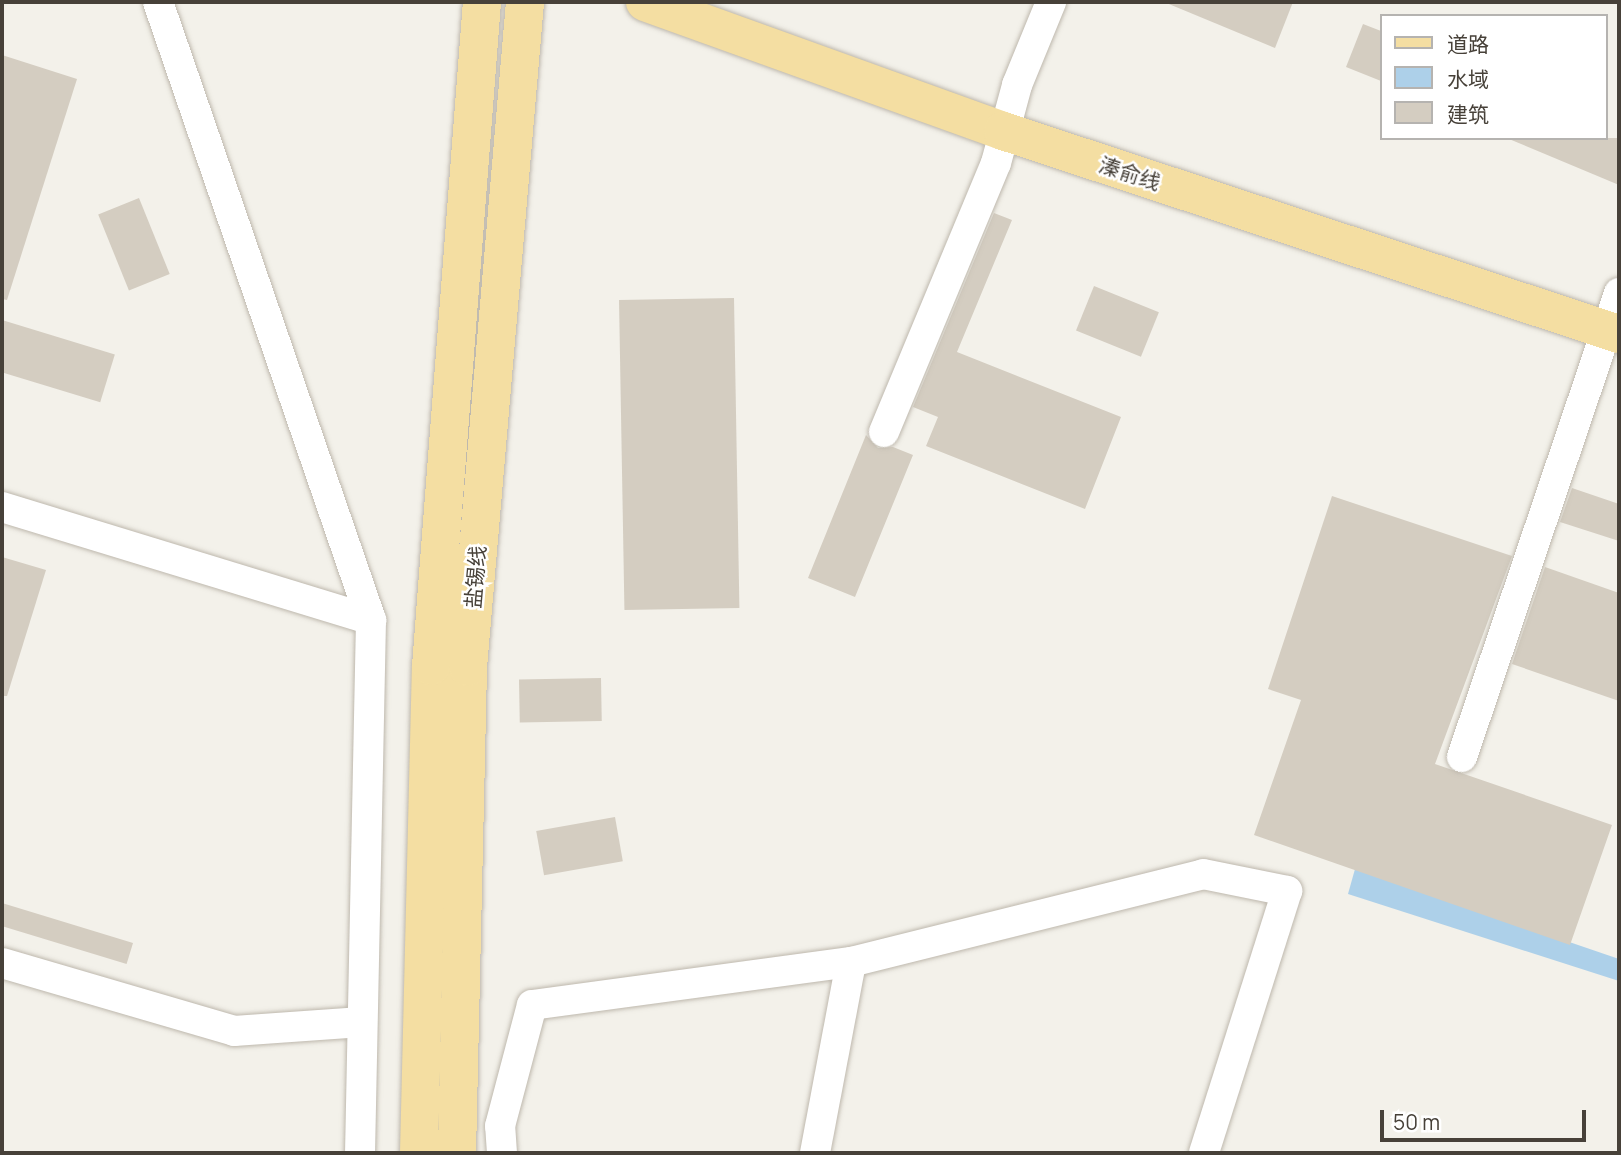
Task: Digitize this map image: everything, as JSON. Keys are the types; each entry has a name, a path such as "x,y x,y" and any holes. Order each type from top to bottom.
{"main road":[{"name":"盐锡线","path":"419,1153 431,666 482,2"},
{"name":"盐锡线","path":"457,1153 468,667 524,2"},
{"name":"溱俞线","path":"645,2 1003,131 1612,332"}],"street":[{"path":"158,2 370,620 360,1153"},
{"path":"884,432 996,163 1003,131 1051,2"},
{"path":"1462,757 1612,332 1619,293"},
{"path":"2,506 370,620"},
{"path":"502,1153 500,1126 532,1005 851,962 1203,874 1287,891 1204,1153"},
{"path":"815,1153 851,962"},
{"path":"2,963 234,1031 362,1023"}],"water":[{"path":"1355,869 1619,959 1619,981 1348,894"}],"building":[{"path":"1164,2 1293,2 1275,48"},
{"path":"1363,24 1380,31 1380,81 1346,67"},
{"path":"2,55 77,79 7,300 2,299"},
{"path":"1619,138 1619,185 1511,140 1607,140"},
{"path":"139,198 170,274 129,291 98,214"},
{"path":"994,213 1012,220 957,352 1121,417 1085,509 926,446 938,417 913,407"},
{"path":"1094,286 1159,312 1141,357 1076,331"},
{"path":"734,298 739,608 624,610 619,300"},
{"path":"2,320 115,354 100,402 2,372"},
{"path":"866,435 878,448 893,447 913,455 855,597 808,578"},
{"path":"1572,488 1619,504 1619,541 1560,522"},
{"path":"1332,496 1512,556 1435,764 1612,825 1570,945 1254,835 1301,700 1268,689"},
{"path":"2,557 46,570 7,696 2,696"},
{"path":"1545,567 1619,593 1619,701 1512,664"},
{"path":"601,678 602,721 520,722 519,679"},
{"path":"615,817 623,861 544,875 536,831"},
{"path":"2,903 133,943 127,964 2,926"}]}
